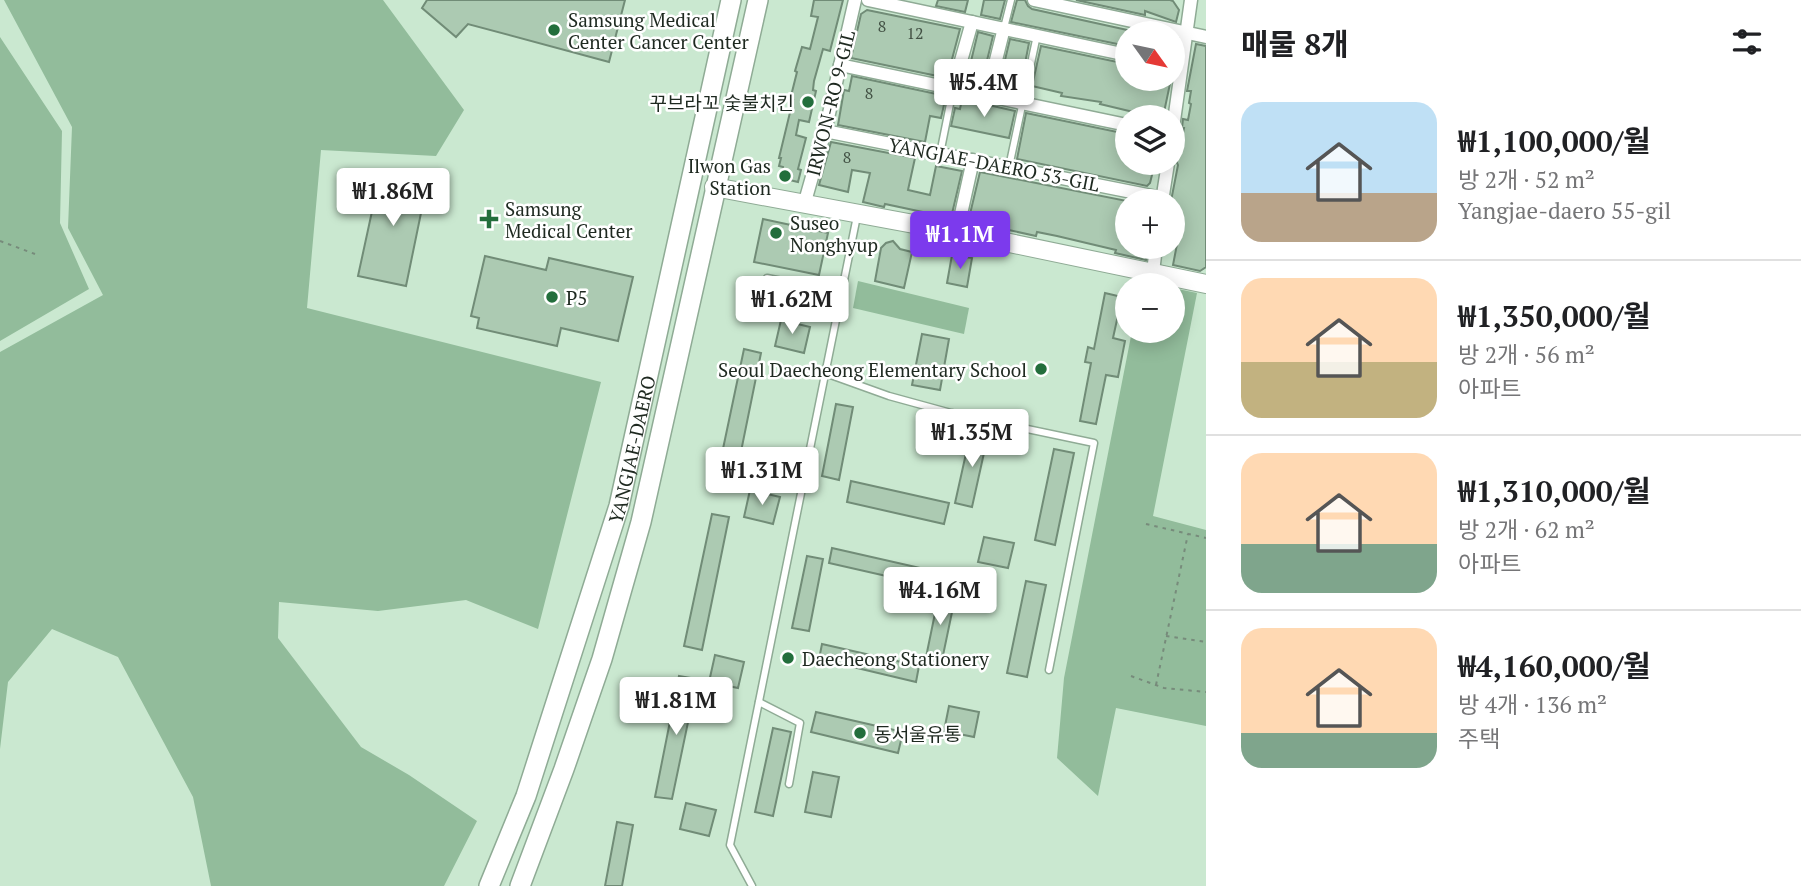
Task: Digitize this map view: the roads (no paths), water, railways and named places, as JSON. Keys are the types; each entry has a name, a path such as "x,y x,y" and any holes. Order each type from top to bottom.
{"main road":[{"name":"YANGJAE-DAERO","path":"489,886 526,796 619,506 732,0"},
{"name":"YANGJAE-DAERO","path":"520,886 565,769 598,671 638,534 758,0"}],"street":[{"name":"IRWON-RO 9-GIL","path":"804,205 825,131 855,0"},
{"path":"869,0 1115,52"},
{"path":"1034,0 1133,21"},
{"path":"1190,0 1185,32 1206,37"},
{"path":"953,89 972,22"},
{"path":"987,96 1004,29"},
{"path":"840,65 1115,122"},
{"name":"YANGJAE-DAERO 53-GIL","path":"825,131 1115,190"},
{"path":"957,232 973,160"},
{"path":"690,182 957,232 1206,284"},
{"path":"1153,272 1155,259"}],"lane":[{"path":"1004,29 1011,0"},
{"path":"1009,167 1037,35"},
{"path":"940,154 953,89"},
{"path":"752,886 730,845 857,214"},
{"path":"767,278 842,293"},
{"path":"825,373 889,396 951,413 1094,443 1049,670"},
{"path":"759,702 800,723 789,784"}],"place":[{"name":"Samsung Medical Center Cancer Center","path":"554,30"},
{"name":"꾸브라꼬 숯불치킨","path":"808,102"},
{"name":"Ilwon Gas Station","path":"785,176"},
{"name":"Samsung Medical Center","path":"489,219"},
{"name":"Suseo Nonghyup","path":"776,233"},
{"name":"P5","path":"552,297"},
{"name":"Seoul Daecheong Elementary School","path":"1041,369"},
{"name":"Daecheong Stationery","path":"788,658"},
{"name":"동서울유통","path":"860,733"}]}
